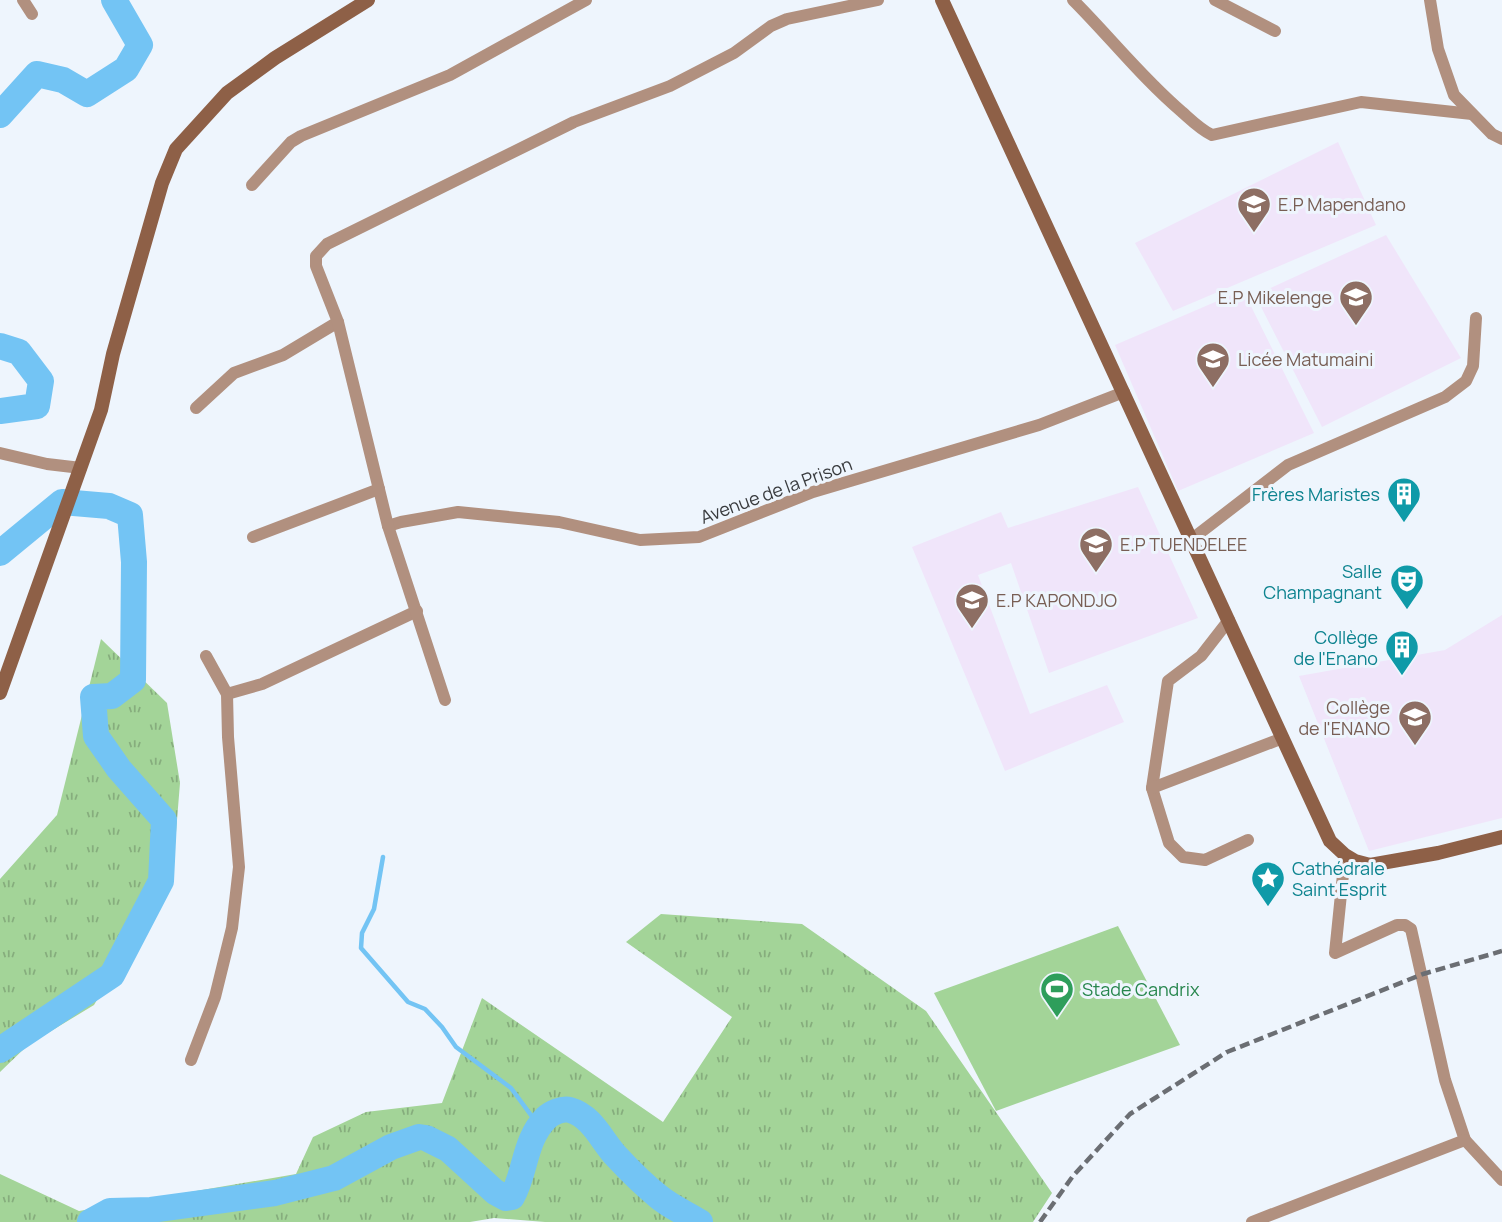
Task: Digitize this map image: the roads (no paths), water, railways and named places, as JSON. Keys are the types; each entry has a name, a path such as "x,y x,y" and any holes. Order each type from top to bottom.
{"street":[{"path":"23,0 32,14"},
{"path":"0,693 101,410 113,355 162,183 176,149 227,93 275,58 368,0"},
{"path":"252,185 291,142 301,136 450,75 586,0"},
{"path":"445,699 388,526 338,322 316,266 316,256 327,244 574,122 670,86 734,53 771,26 787,19 877,0"},
{"path":"942,0 1330,841 1354,861 1379,864 1502,837"},
{"path":"1073,0 1132,66 1176,107 1212,135 1361,102 1472,114"},
{"path":"1215,0 1275,31"},
{"path":"1430,0 1438,49 1454,95 1492,134 1502,139"},
{"path":"1192,539 1288,465 1445,397 1465,382 1473,366 1476,318"},
{"path":"197,408 234,373 283,355 338,322"},
{"name":"Avenue de la Prison","path":"388,526 458,512 559,522 640,540 699,537 813,492 1040,425 1124,392"},
{"path":"0,453 79,473"},
{"path":"253,537 379,489"},
{"path":"227,694 262,684 417,611"},
{"path":"1229,620 1201,656 1168,681 1152,788 1169,843 1183,857 1205,860 1248,840"},
{"path":"191,1060 215,997 229,939 239,867 227,694 206,656"},
{"path":"1152,788 1283,738"},
{"path":"1345,855 1335,953 1397,925 1405,925 1411,929 1445,1080 1465,1140 1502,1180"},
{"path":"1252,1222 1465,1140"}],"waterway":[{"path":"0,115 37,74 63,80 87,94 126,69 140,45 114,0"},
{"path":"0,346 19,352 41,381 37,406 0,411"},
{"path":"0,553 62,502 109,506 130,515 134,562 133,680 112,696 93,697 96,736 119,769 164,820 161,881 112,975 0,1050"},
{"path":"383,857 374,909 362,933 361,948 408,1002 425,1009 456,1047 511,1088 539,1126"},
{"path":"90,1222 110,1211 151,1210 275,1193 334,1178 391,1147 419,1137 448,1149 495,1192 506,1198 512,1197 533,1136 546,1118 560,1110 578,1113 591,1123 616,1156 653,1192 700,1222"}],"railway":[{"path":"1040,1222 1073,1176 1130,1114 1227,1052 1423,974 1502,951"}],"place":[{"name":"E.P Mapendano","path":"1254,234"},
{"name":"E.P Mikelenge","path":"1356,327"},
{"name":"Licée Matumaini","path":"1213,389"},
{"name":"Frères Maristes","path":"1404,524"},
{"name":"E.P TUENDELEE","path":"1096,574"},
{"name":"Salle Champagnant","path":"1407,611"},
{"name":"E.P KAPONDJO","path":"972,630"},
{"name":"Collège de l'Enano","path":"1402,677"},
{"name":"Collège de l'ENANO","path":"1415,747"},
{"name":"Cathédrale Saint Esprit","path":"1268,908"},
{"name":"Stade Candrix","path":"1057,1019"}]}
